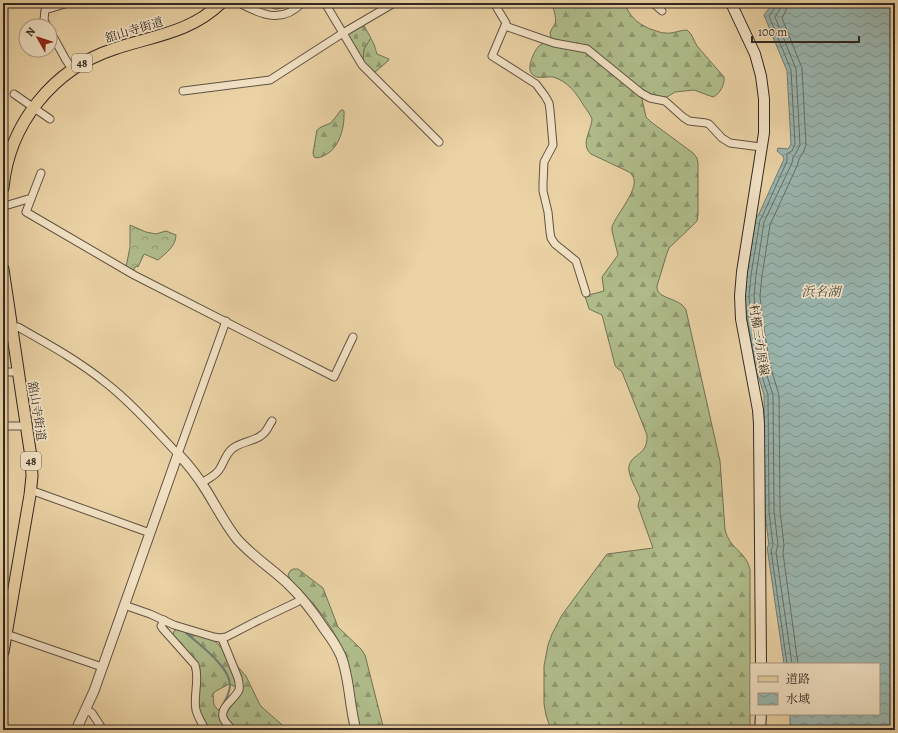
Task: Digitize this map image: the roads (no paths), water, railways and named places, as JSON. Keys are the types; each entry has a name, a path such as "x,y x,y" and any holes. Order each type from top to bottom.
{"main road":[{"name":"舘山寺街道","path":"3,188 11,150 20,129 33,108 54,83 72,69 103,53 176,31 193,24 209,14 221,3"},
{"name":"村櫛三方原線","path":"734,4 756,54 761,76 765,110 764,133 742,272 740,296 741,319 758,410 759,424 761,663"},
{"name":"舘山寺街道","path":"3,270 8,321 18,372 32,466 31,492 3,652"},
{"path":"760,730 761,715"}],"street":[{"path":"44,18 45,10 68,3"},
{"path":"240,3 258,12 274,16 290,13 302,3"},
{"path":"269,3 276,5 287,3"},
{"path":"324,3 362,65 439,142"},
{"path":"183,91 270,80 343,33 394,3"},
{"path":"494,3 506,23 492,56 536,84 549,103 553,145 544,162 542,183 548,212 550,232 554,244 576,262 586,293"},
{"path":"653,3 662,11"},
{"path":"505,26 558,44 587,49 641,93 650,98 665,101 683,118 689,121 709,124 722,138 730,143 761,148"},
{"path":"58,46 72,69"},
{"path":"14,94 50,120"},
{"path":"41,173 26,212 134,275 334,377 353,337"},
{"path":"3,204 8,205 28,199 30,200"},
{"path":"8,321 72,358 95,374 128,402 190,467 202,483 224,522 238,540 302,598 319,620 341,656 346,673 351,710 356,730"},
{"path":"76,730 86,710 102,667 226,321"},
{"path":"3,372 18,372"},
{"path":"202,483 216,473 226,456 233,448 260,437 272,421"},
{"path":"3,426 26,426"},
{"path":"31,492 36,492 150,533"},
{"path":"124,605 174,624 214,637 223,638 297,602 302,598"},
{"path":"164,620 161,626 163,629 195,665 197,671 196,708 200,720 206,730"},
{"path":"6,635 102,667"},
{"path":"223,638 240,684 239,690 224,709 223,713 223,718 233,730"},
{"path":"86,710 92,713 103,730"}],"water":[{"name":"浜名湖","path":"773,3 895,3 895,730 790,730 790,715 880,715 880,663 784,663 767,547 769,546 765,512 764,395 756,368 747,318 745,296 756,216 758,216 784,159 783,156 777,151 778,148 788,149 791,144 787,71 764,15"}],"waterway":[{"path":"186,633 220,664 229,678 230,685 228,696 222,706"}]}
